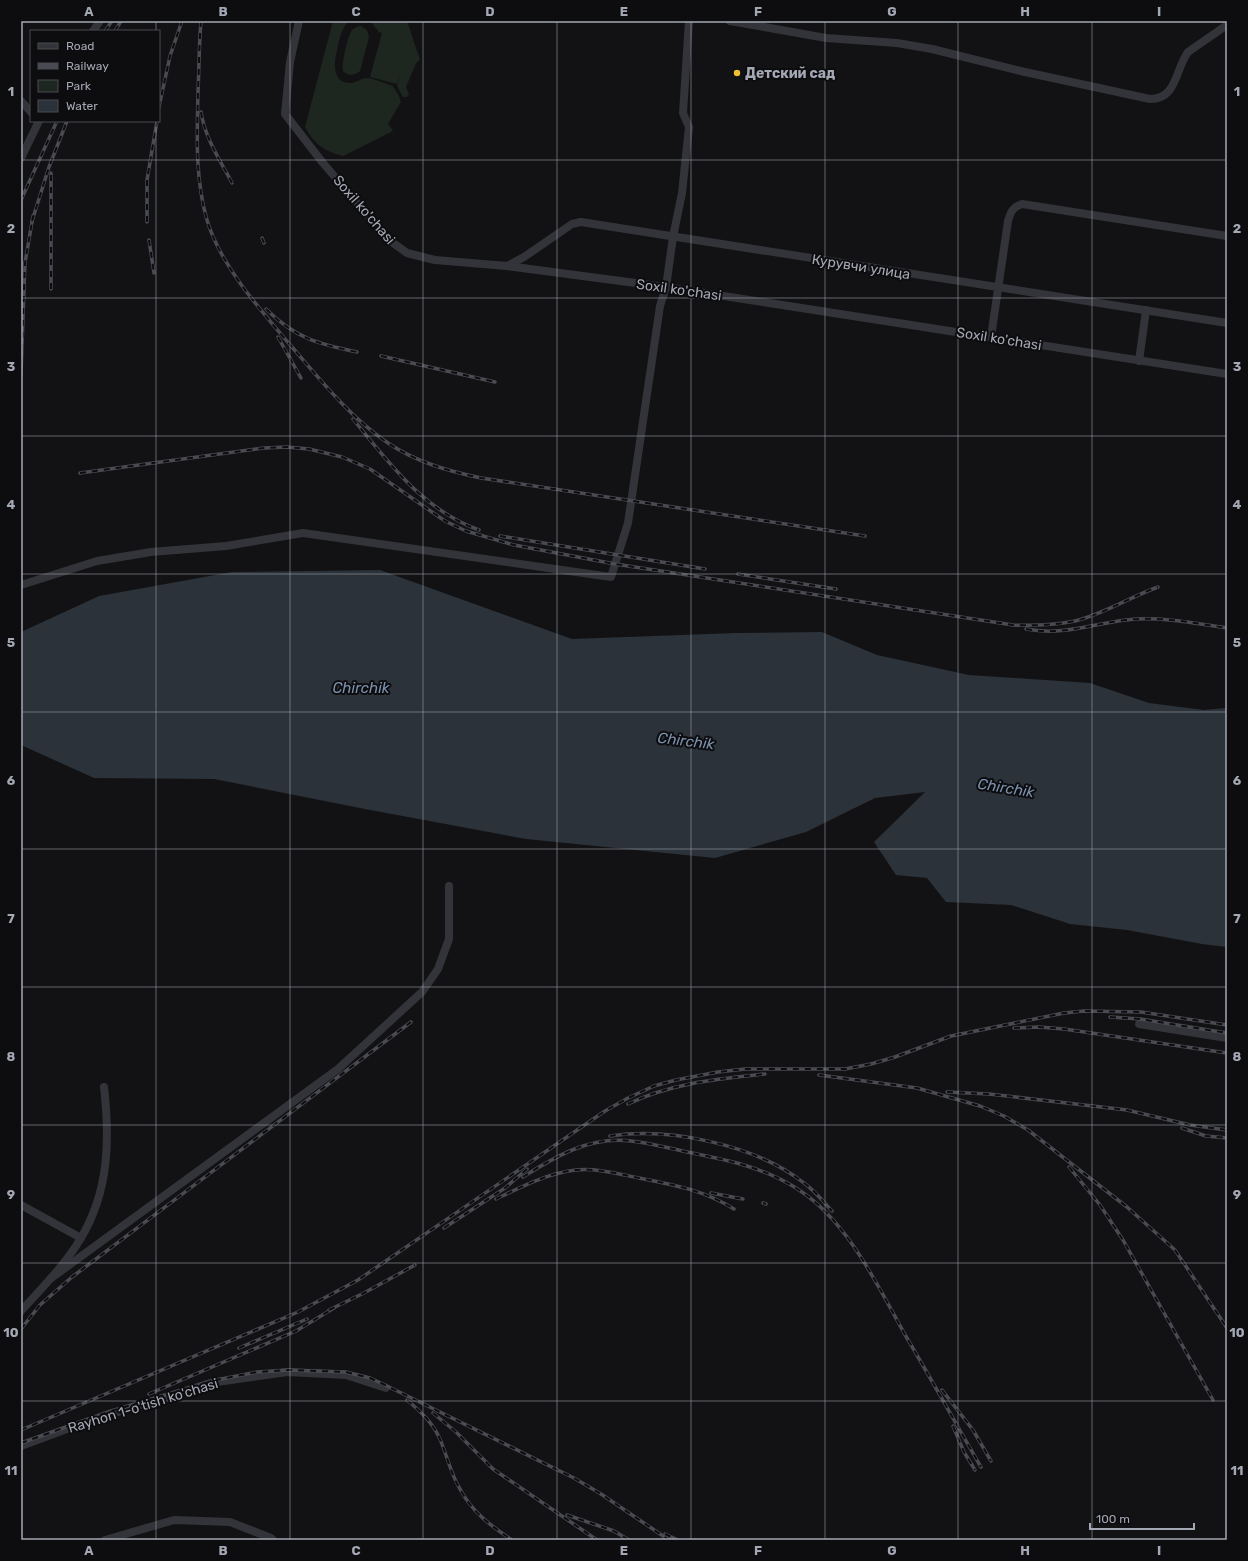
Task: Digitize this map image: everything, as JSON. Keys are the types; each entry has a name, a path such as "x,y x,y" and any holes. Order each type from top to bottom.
{"street":[{"path":"94,30 100,21"},
{"name":"Soxil ko'chasi","path":"299,21 290,62 285,114 323,162 384,234 407,253 435,260 507,266 666,288 991,337 1139,362 1227,374"},
{"path":"21,585 97,561 151,552 226,546 303,533 611,577 628,523 660,306 666,288 673,237 682,193 689,127 683,113 689,21"},
{"path":"730,21 826,38 897,43 932,49 1025,72 1150,99 1161,98 1168,94 1188,52 1227,23"},
{"path":"21,101 30,111"},
{"path":"21,158 39,122"},
{"path":"991,337 1008,221 1011,210 1016,206 1022,204 1227,236"},
{"name":"Курувчи улица","path":"507,266 524,257 572,224 581,222 1227,323"},
{"path":"1139,362 1146,310"},
{"path":"50,1279 338,1070 422,992 438,969 449,939 449,886"},
{"path":"1139,1024 1227,1038"},
{"path":"21,1311 68,1258 81,1238 97,1203 106,1167 108,1127 104,1087"},
{"path":"21,1205 81,1238"},
{"name":"Rayhon 1-o'tish ko'chasi","path":"21,1446 83,1423 210,1384 287,1372 346,1375 386,1388"},
{"path":"106,1540 174,1520 230,1522 250,1529 273,1540"}],"green space":[{"path":"333,21 349,21 342,31 336,56 335,68 338,77 341,80 352,83 367,78 393,86 401,102 388,124 393,131 343,156 330,152 320,146 308,133 305,127"},
{"path":"370,21 407,21 420,60 416,63 406,87 409,94 407,97 403,97 397,86 401,71 397,84 370,77 382,33 379,32"},
{"path":"361,26 367,30 369,37 360,71 356,74 349,75 343,71 345,50 352,30"}],"water":[{"name":"Chirchik","path":"380,570 572,639 735,633 822,632 877,655 969,675 1090,683 1149,703 1204,710 1227,708 1227,947 1202,944 1127,930 1070,924 1011,905 946,902 927,878 896,875 874,842 925,792 875,798 806,832 715,858 526,839 214,779 94,778 21,745 21,632 99,596 232,572"}],"railway":[{"path":"106,30 112,21"},
{"path":"116,30 121,21"},
{"path":"160,102 170,56 182,21"},
{"path":"201,21 197,125 198,157 200,189 207,220 213,237 232,271 268,319 349,411 374,433 399,450 421,461 444,469 481,478 865,536"},
{"path":"201,112 209,140 232,183"},
{"path":"21,200 57,122"},
{"path":"32,221 49,167 67,122"},
{"path":"147,222 147,180 157,122"},
{"path":"51,173 51,289"},
{"path":"21,374 25,263 33,216"},
{"path":"262,238 264,243"},
{"path":"149,240 154,273"},
{"path":"266,309 287,327 297,333 319,343 357,352"},
{"path":"278,337 301,378"},
{"path":"381,356 495,382"},
{"path":"353,419 408,484 441,510 459,521 479,530"},
{"path":"80,473 264,448 287,447 309,449 342,457 370,469 445,521 466,531 514,545 615,564 1013,625 1044,625 1075,621 1107,610 1158,587"},
{"path":"500,536 705,569"},
{"path":"738,574 836,589"},
{"path":"1026,629 1039,631 1077,629 1139,619 1177,621 1227,628"},
{"path":"21,1430 298,1312 358,1280 605,1111 654,1086 718,1072 745,1069 845,1069 871,1064 895,1057 951,1036 1064,1013 1084,1011 1141,1012 1227,1025"},
{"path":"1110,1017 1140,1019 1227,1033"},
{"path":"21,1329 40,1305 72,1277 411,1022"},
{"path":"1014,1028 1039,1027 1064,1029 1227,1053"},
{"path":"628,1104 661,1091 695,1083 765,1074"},
{"path":"819,1075 917,1088 980,1106 1004,1116 1028,1130 1127,1207 1175,1250 1227,1328"},
{"path":"947,1092 989,1094 1127,1110 1190,1125 1227,1130"},
{"path":"1182,1128 1206,1136 1227,1138"},
{"path":"610,1136 659,1134 712,1142 737,1149 762,1158 804,1183 812,1189 832,1211"},
{"path":"523,1177 574,1149 616,1140 645,1143 731,1161 772,1175 799,1190 816,1203 832,1219 846,1236 872,1274 981,1467"},
{"path":"1069,1167 1100,1205 1123,1240 1213,1400"},
{"path":"444,1228 505,1188 527,1169"},
{"path":"496,1199 535,1181 555,1174 576,1170 592,1170 616,1173 688,1189 711,1197 734,1209"},
{"path":"711,1193 743,1199"},
{"path":"329,1310 415,1265"},
{"path":"149,1394 296,1331 334,1308"},
{"path":"239,1348 307,1319"},
{"path":"21,1443 111,1411 216,1380 257,1372 289,1370 346,1372 370,1378 383,1384 574,1478 601,1494 669,1540"},
{"path":"942,1390 973,1430 991,1461"},
{"path":"407,1400 433,1426 442,1443 457,1483 470,1505 489,1524 512,1540"},
{"path":"433,1413 456,1432 493,1469 597,1540"},
{"path":"953,1426 964,1452 975,1470"},
{"path":"567,1515 614,1531 629,1540"},
{"path":"665,1534 678,1540"}],"place":[{"name":"Детский сад","path":"737,73"}]}
